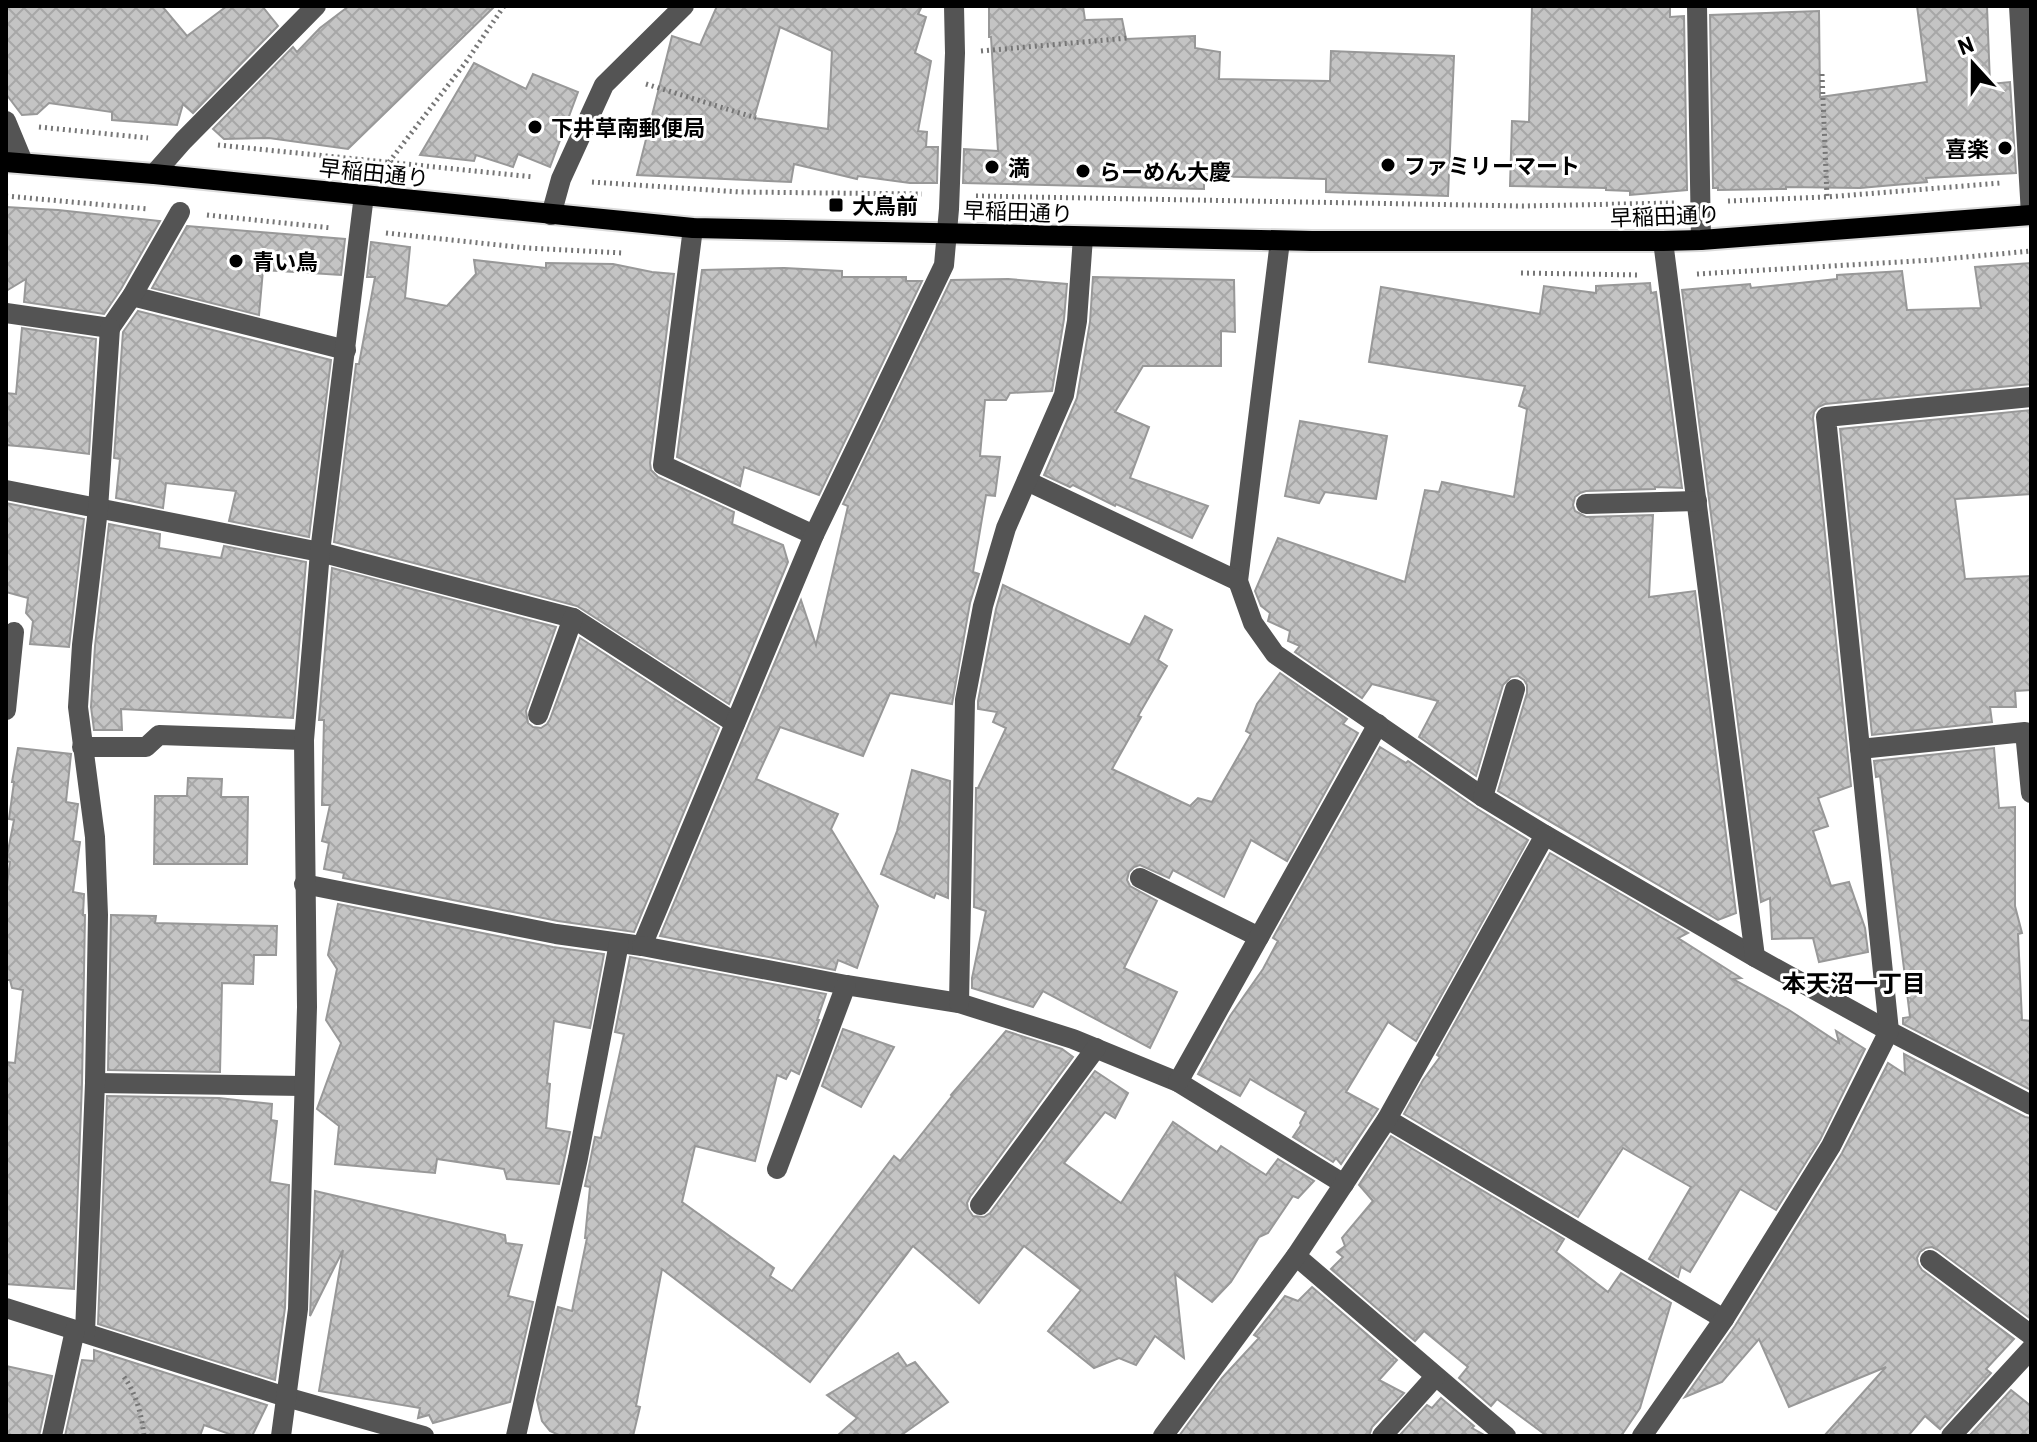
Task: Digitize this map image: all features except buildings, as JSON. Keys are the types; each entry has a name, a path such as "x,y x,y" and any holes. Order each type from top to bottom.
{"main road":[{"name":"早稲田通り","path":"14,162 693,228 1280,241 1663,241 2031,215"}],"street":[{"path":"154,174 316,6"},
{"path":"551,215 561,179 604,85 684,6"},
{"path":"642,946 814,535 944,265 955,53 954,6"},
{"path":"1697,6 1701,240"},
{"path":"2019,6 2031,215"},
{"path":"7,123 14,162"},
{"path":"281,1436 298,1309 307,1007 304,740 320,552 364,195"},
{"path":"52,1436 87,1334 98,915 95,837 78,707 98,509 110,328 180,212"},
{"path":"693,228 663,465 814,535"},
{"path":"959,1003 965,700 983,606 1006,528 1064,395 1077,321 1083,237"},
{"path":"1280,241 1238,581 1253,623 1275,654 1483,797 1545,835 1755,957 2031,1105"},
{"path":"1663,241 1755,957"},
{"path":"132,296 346,350"},
{"path":"6,313 110,328"},
{"path":"1642,1436 1724,1319 1831,1146 1889,1031 1826,417 2031,397"},
{"path":"1027,481 1238,581"},
{"path":"6,490 320,552 573,618 735,723"},
{"path":"1586,504 1697,501"},
{"path":"538,715 573,618"},
{"path":"6,710 14,632"},
{"path":"1483,797 1515,689"},
{"path":"1178,1082 1378,724"},
{"path":"1860,749 2025,732 2031,793"},
{"path":"82,747 146,747 159,735 304,740"},
{"path":"1163,1436 1296,1256 1387,1119 1545,835"},
{"path":"1140,878 1259,937"},
{"path":"304,884 556,934 642,946 959,1003 1073,1039 1178,1082 1344,1184"},
{"path":"516,1436 578,1158 619,943"},
{"path":"777,1169 846,985"},
{"path":"980,1205 1096,1048"},
{"path":"95,1083 303,1086"},
{"path":"1387,1119 1724,1319"},
{"path":"1296,1256 1506,1436"},
{"path":"1930,1260 2031,1335"},
{"path":"6,1308 286,1397 424,1436"},
{"path":"1951,1436 2031,1349"},
{"path":"1382,1436 1435,1377"}],"path":[{"path":"388,163 466,62 504,6"},
{"path":"955,53 1128,38"},
{"path":"1822,74 1827,197"},
{"path":"614,75 756,118"},
{"path":"7,123 388,163 740,192 1522,206 1827,197 2028,181"},
{"path":"87,1334 105,1351 131,1386 144,1436"}],"place":[{"name":"下井草南郵便局","path":"535,127"},
{"name":"喜楽","path":"2005,148"},
{"name":"ファミリーマート","path":"1388,165"},
{"name":"満","path":"992,167"},
{"name":"らーめん大慶","path":"1083,171"},
{"name":"大鳥前","path":"836,205"},
{"name":"青い鳥","path":"236,261"}],"district":[{"name":"本天沼一丁目","path":"1854,982"}]}
